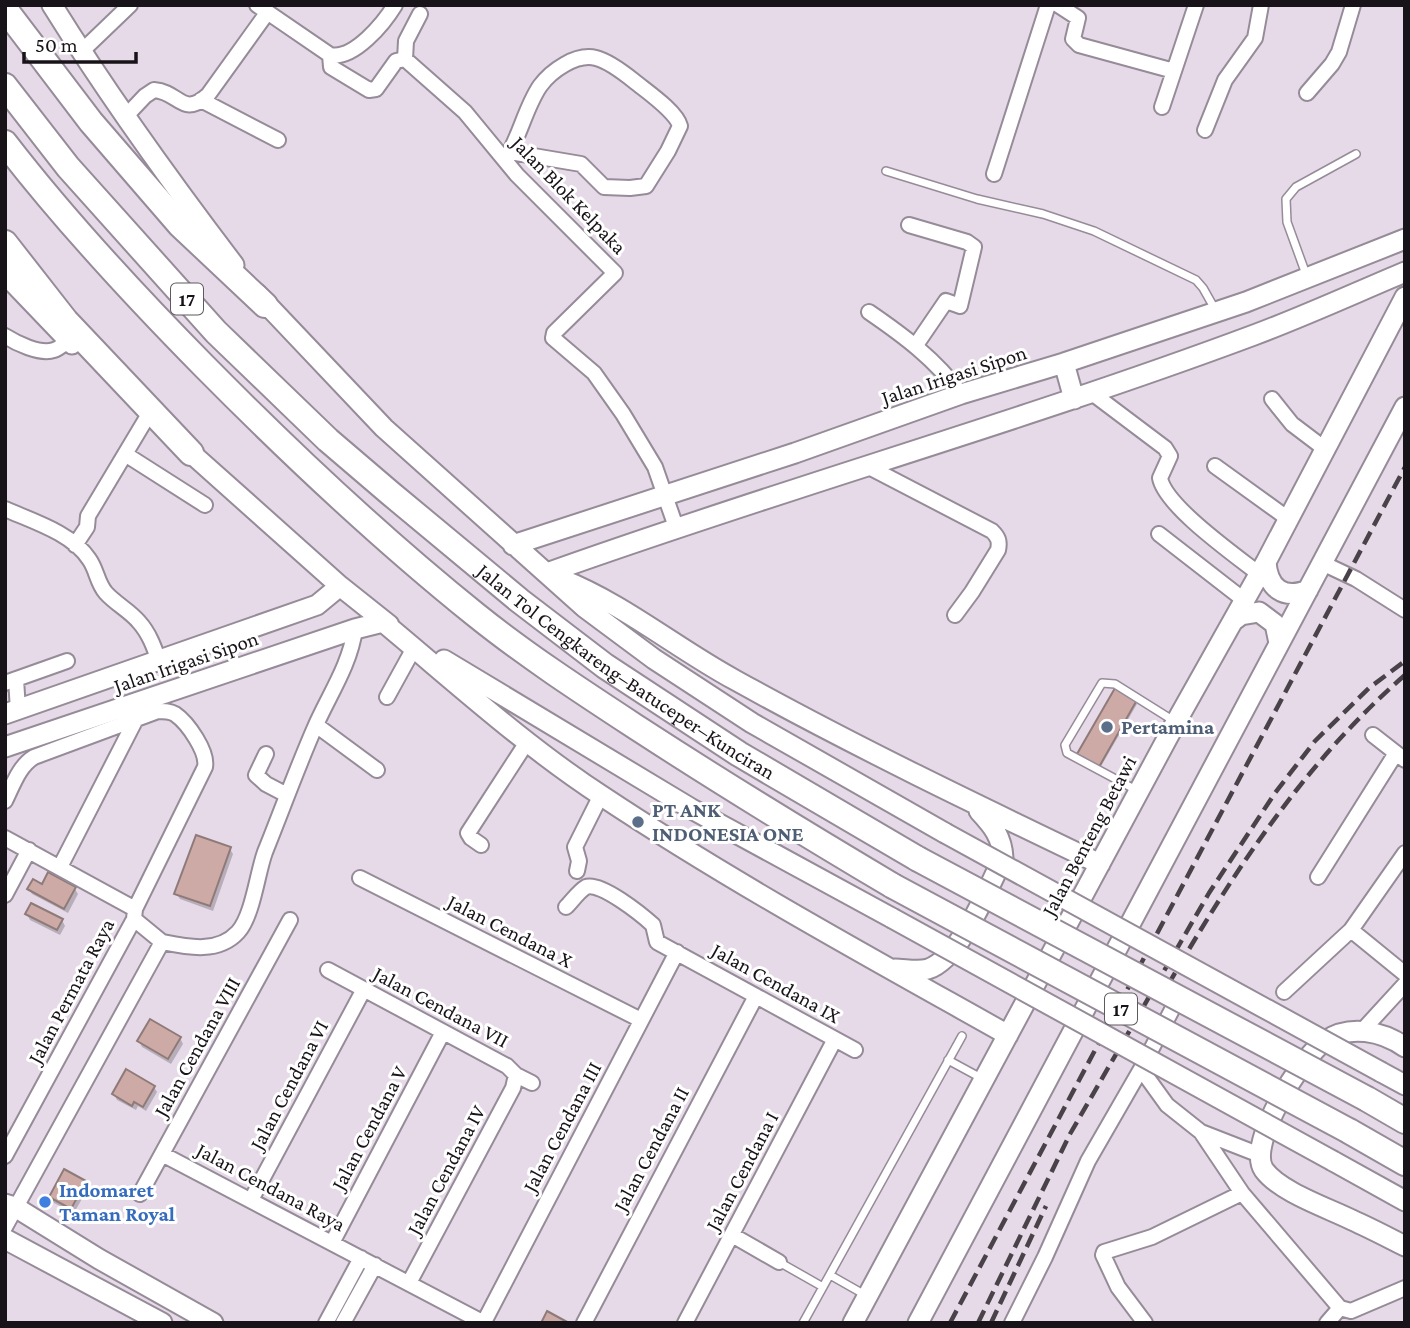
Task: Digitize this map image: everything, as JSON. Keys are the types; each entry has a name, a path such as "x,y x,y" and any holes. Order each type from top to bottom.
{"highway":[{"path":"5,9 91,122 180,225 265,305"},
{"name":"Jalan Tol Cengkareng–Batuceper–Kunciran","path":"5,86 68,167 216,332 328,440 520,601 606,666 728,746 918,859 1405,1121"},
{"name":"Jalan Tol Cengkareng–Batuceper–Kunciran","path":"5,143 43,191 145,306 261,424 367,521 477,615 585,694 701,769 893,886 1405,1163"},
{"path":"5,243 66,321 191,453"}],"main road":[{"path":"52,5 81,52 188,205 265,305 384,428 584,607 654,659 752,723 945,833 1405,1085"},
{"name":"Jalan Irigasi Sipon","path":"515,547 961,394 1065,367 1405,239"},
{"path":"547,573 675,525 867,466 1256,334 1405,272"},
{"path":"5,274 68,341 191,453 345,591 527,742 601,796 785,910 1008,1035"},
{"name":"Jalan Benteng Betawi","path":"853,1323 1138,792 1262,568 1405,297"},
{"path":"1065,367 1079,394"},
{"path":"918,1323 1405,407"},
{"path":"1262,568 1274,587 1293,595 1308,590"},
{"path":"547,573 593,592 733,679 971,803 1100,864"},
{"name":"Jalan Irigasi Sipon","path":"12,712 317,605 345,591"},
{"path":"1233,621 1241,615 1259,612 1275,624 1279,643"},
{"path":"379,619 561,732 679,801 1405,1201"},
{"name":"Jalan Irigasi Sipon","path":"5,747 379,619"},
{"path":"891,969 926,970 945,960 958,945 1003,858 1002,843 994,827 971,803"},
{"path":"1405,1047 1380,1033 1338,1034 1324,1041 1308,1056 1268,1123 1262,1138 1260,1155 1263,1169 1290,1191 1405,1246"},
{"path":"10,1206 213,1323"},
{"path":"5,1238 162,1323"}],"street":[{"path":"81,52 130,5"},
{"path":"125,116 154,90 164,92 191,106 208,95 262,9 330,55 344,55 367,40 395,5"},
{"path":"994,174 1048,5"},
{"path":"1058,5 1078,18 1073,39 1079,45 1174,71"},
{"path":"1162,107 1196,5"},
{"path":"1307,93 1339,52 1353,5"},
{"path":"1205,130 1225,80 1255,38 1259,6"},
{"path":"330,55 331,67 369,90 376,89 396,61 405,60 407,41 420,14"},
{"path":"587,58 596,58 628,76 674,114 680,126 646,186 604,187 580,164 508,156 540,86 557,69 587,58"},
{"name":"Jalan Blok Kelpaka","path":"405,60 465,112 508,156 554,214 615,273 552,338 602,382 648,452 667,496 675,525"},
{"path":"201,100 278,140"},
{"path":"909,225 967,242 974,247 960,306 945,302 916,345"},
{"path":"869,312 916,345 961,394"},
{"path":"5,336 43,351 54,350 68,341"},
{"path":"1079,394 1165,448 1170,456 1160,478 1162,486 1191,519 1262,568"},
{"path":"1272,399 1292,425 1325,449"},
{"path":"75,545 88,527 88,516 149,414"},
{"path":"125,454 205,505"},
{"path":"867,466 997,535 998,550 955,615"},
{"path":"1215,466 1287,518"},
{"path":"5,509 58,534 88,557 99,584 139,621 150,638 159,661"},
{"path":"1159,534 1244,600"},
{"path":"1322,563 1356,579 1405,610"},
{"path":"5,838 60,867 134,914 162,942 194,949 220,944 237,933 246,920 261,862 316,725 341,675 355,629"},
{"path":"387,697 414,648"},
{"path":"12,712 11,681 67,661"},
{"name":"Jalan Permata Raya","path":"5,1156 134,914 205,768 207,758 203,749 178,716 169,711 158,710 136,719"},
{"path":"5,801 26,762 136,719"},
{"path":"60,867 136,719"},
{"path":"316,725 377,770"},
{"path":"1318,877 1400,757 1373,736"},
{"path":"481,845 468,833 527,742"},
{"path":"266,754 256,775 266,784 287,795"},
{"path":"577,871 579,861 575,847 601,796"},
{"path":"5,895 29,850"},
{"path":"1284,992 1351,930 1405,853"},
{"name":"Jalan Cendana X","path":"360,878 641,1020"},
{"name":"Jalan Cendana IX","path":"566,907 586,887 594,886 641,914 653,925 657,942 855,1050"},
{"name":"Jalan Cendana VIII","path":"140,1194 270,945 290,920"},
{"path":"1351,930 1405,974"},
{"path":"5,1227 10,1206 162,942"},
{"name":"Jalan Cendana III","path":"484,1323 677,952"},
{"name":"Jalan Cendana VII","path":"328,970 507,1066 516,1075 532,1083"},
{"path":"1361,1032 1405,984"},
{"name":"Jalan Cendana VI","path":"251,1200 364,989"},
{"name":"Jalan Cendana II","path":"584,1323 756,996"},
{"path":"1012,1323 1088,1161 1142,1069 1176,1002"},
{"name":"Jalan Cendana V","path":"332,1243 443,1032"},
{"name":"Jalan Cendana I","path":"685,1323 835,1039"},
{"path":"1142,1069 1167,1105 1200,1132 1241,1193 1340,1308 1351,1311 1405,1288"},
{"name":"Jalan Cendana IV","path":"409,1283 513,1088 516,1075"},
{"path":"1200,1132 1260,1155"},
{"name":"Jalan Cendana Raya","path":"162,1154 484,1323"},
{"path":"1145,1323 1118,1287 1103,1255 1104,1251 1152,1237 1241,1193"},
{"path":"732,1235 779,1262"},
{"name":"Jalan Cendana Raya","path":"326,1323 361,1258"},
{"path":"343,1323 375,1265"},
{"path":"1326,1323 1340,1308"}],"lane":[{"path":"1307,278 1287,222 1286,199 1296,187 1356,154"},
{"path":"886,171 977,199 1043,214 1094,232 1196,280 1217,312"},
{"path":"1138,792 1067,753 1065,745 1102,682 1115,684 1176,722"},
{"path":"803,1323 961,1036"},
{"path":"948,1060 984,1080"},
{"path":"779,1262 823,1287"},
{"path":"830,1275 867,1296"}],"building":[{"name":"Pertamina","path":"1115,688 1137,700 1099,767 1077,754"},
{"path":"196,835 231,847 210,906 174,894"},
{"path":"48,872 76,887 64,909 27,889 33,879 42,884"},
{"path":"31,903 63,919 57,930 25,914"},
{"path":"150,1019 181,1037 168,1059 137,1041"},
{"path":"126,1069 155,1086 143,1107 134,1102 132,1106 112,1094"},
{"path":"64,1169 86,1181 71,1209 49,1197"},
{"path":"547,1311 569,1323 541,1323"}],"railway":[{"path":"950,1323 1405,467"},
{"path":"978,1323 1070,1134 1209,893 1275,793 1315,741 1369,688 1405,661"},
{"path":"1168,985 1246,860 1303,781 1335,744 1405,675"},
{"path":"991,1323 1046,1206"}],"place":[{"name":"Pertamina","path":"1107,727"},
{"name":"PT ANK INDONESIA ONE","path":"638,822"},
{"name":"Indomaret Taman Royal","path":"45,1202"}]}
